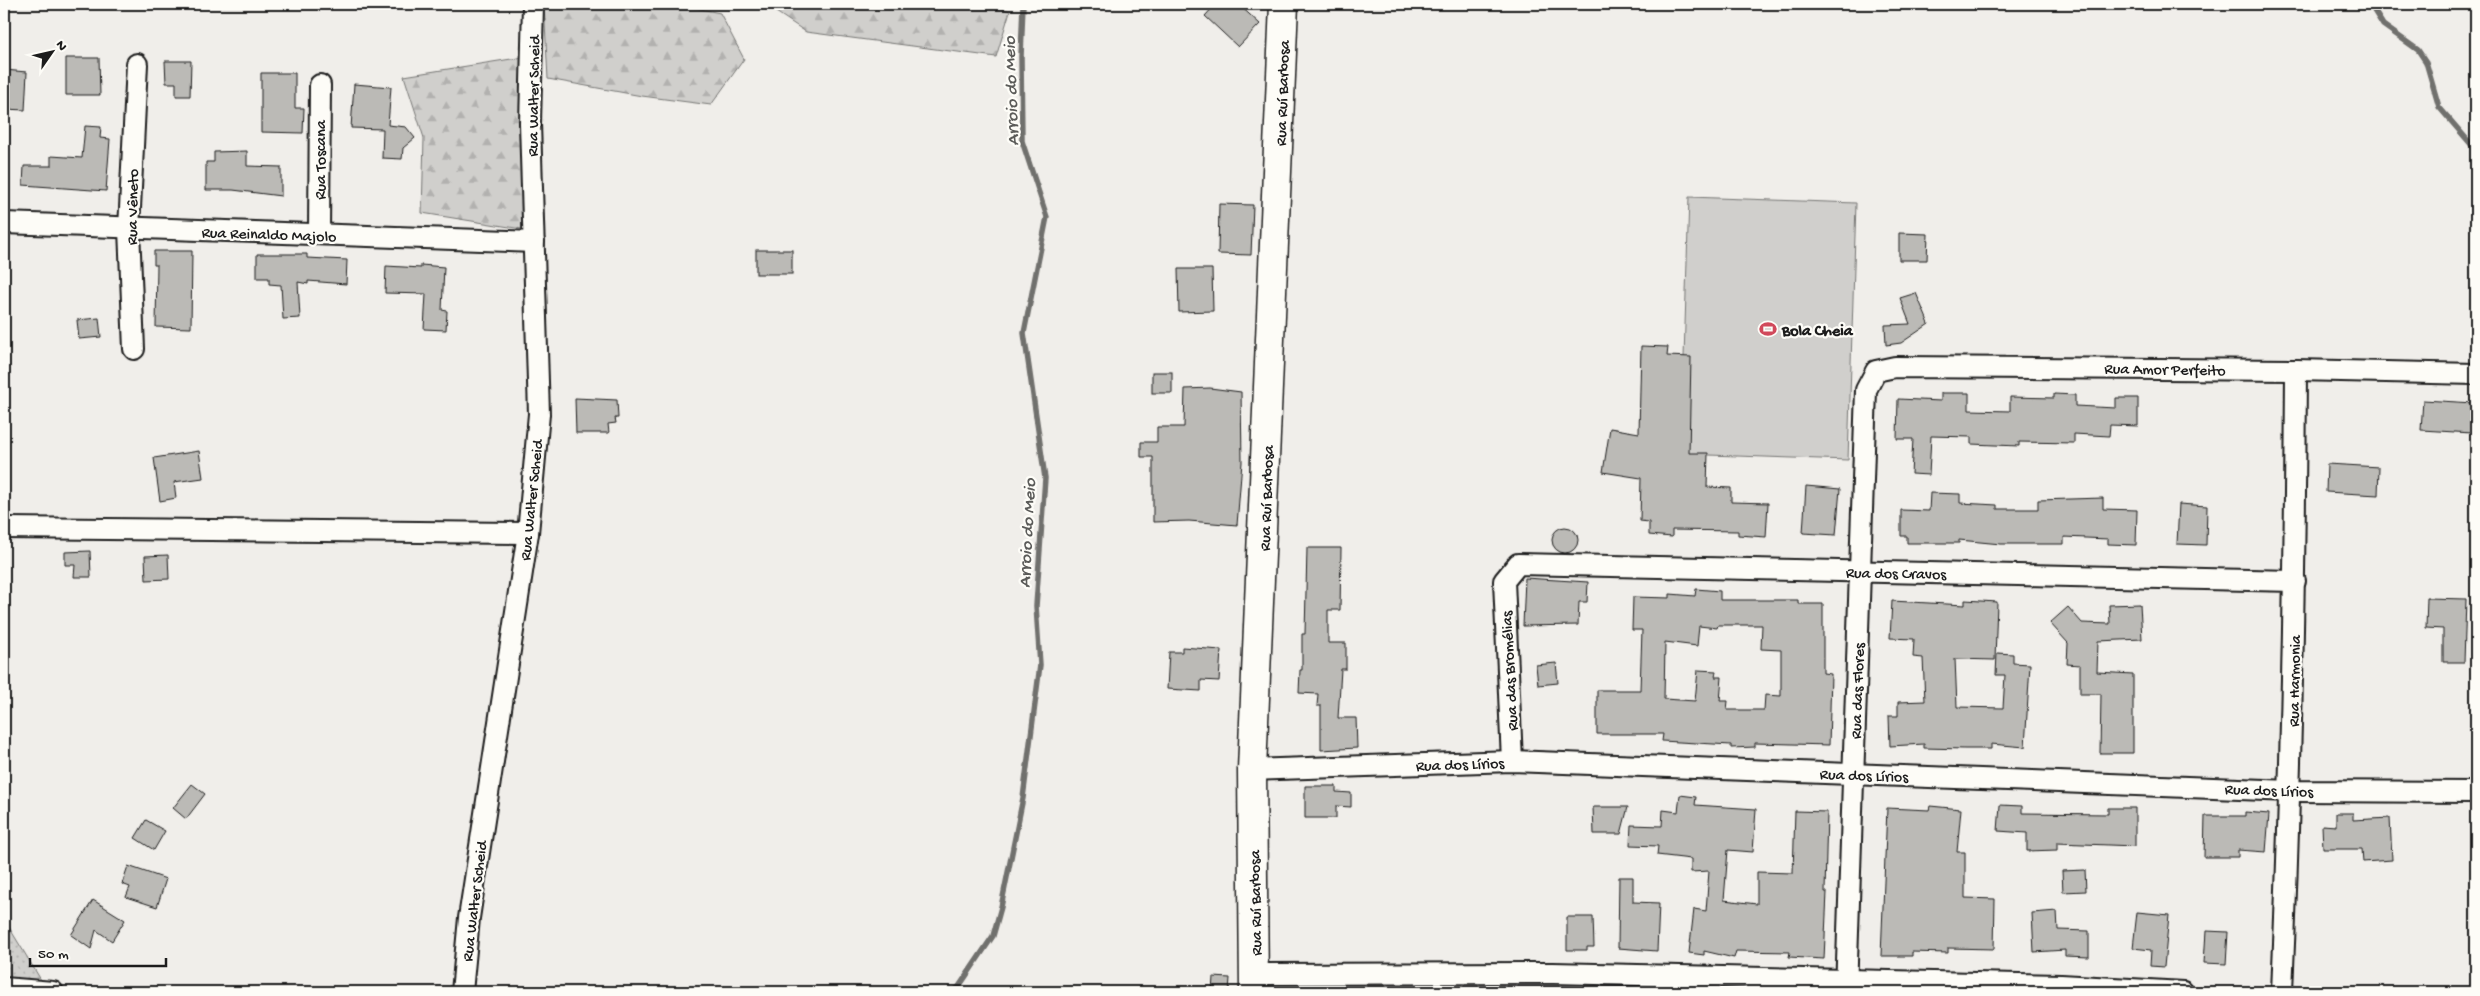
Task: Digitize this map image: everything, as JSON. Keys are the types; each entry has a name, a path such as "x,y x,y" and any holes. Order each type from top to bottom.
{"main road":[{"name":"Rua Ruí Barbosa","path":"1254,983 1252,770 1284,4"}],"street":[{"name":"Rua Walter Scheid","path":"462,992 469,918 528,533 539,414 530,123 533,4"},
{"name":"Rua Vêneto","path":"134,349 129,229 137,64"},
{"name":"Rua Toscana","path":"319,234 320,85"},
{"name":"Rua Reinaldo Majolo","path":"4,223 129,229 534,242"},
{"name":"Rua Amor Perfeito","path":"1866,390 1876,371 1895,367 2296,370 2476,374"},
{"name":"Rua Harmonia","path":"2282,992 2291,791 2295,582 2296,370"},
{"name":"Rua das Flores","path":"1846,986 1866,390"},
{"path":"4,528 528,533"},
{"name":"Rua dos Cravos","path":"1504,581 1518,564 2295,582"},
{"name":"Rua das Bromélias","path":"1504,581 1512,761"},
{"name":"Rua dos Lírios","path":"1252,770 1512,761 2291,791 2476,792"},
{"path":"1254,983 1553,973 1846,986 2061,985 2183,992"},
{"path":"4,988 53,992"}],"green space":[{"path":"544,4 676,4 720,13 744,59 711,105 642,96 548,79"},
{"path":"764,4 989,4 1010,11 996,57 806,32"},
{"path":"524,57 522,229 422,213 424,138 404,76"},
{"name":"Bola Cheia","path":"1689,197 1856,203 1848,460 1681,454"},
{"path":"4,919 41,980 4,979"}],"building":[{"path":"1216,4 1238,4 1260,24 1238,47 1205,16"},
{"path":"66,58 99,58 100,95 66,95"},
{"path":"165,61 191,61 190,96 176,96 176,83 166,83"},
{"path":"4,70 27,72 25,110 4,109"},
{"path":"261,73 295,73 295,108 304,108 303,133 261,132"},
{"path":"354,84 391,87 388,125 406,127 415,138 403,148 402,159 382,158 383,129 351,128"},
{"path":"85,126 101,127 100,138 110,139 106,191 23,185 24,166 51,166 51,156 82,158"},
{"path":"247,151 247,166 281,167 281,196 233,190 206,190 206,162 214,162 214,152"},
{"path":"1219,204 1253,205 1251,255 1218,254"},
{"path":"1899,233 1928,234 1927,260 1899,260"},
{"path":"756,250 792,250 792,274 756,274"},
{"path":"154,251 192,251 191,328 156,327 157,265 154,265"},
{"path":"257,254 307,254 307,258 347,260 346,284 308,281 308,284 298,282 300,318 283,319 281,285 269,284 269,278 257,278"},
{"path":"421,265 444,267 442,310 447,311 446,330 424,329 426,294 385,293 386,266 421,268"},
{"path":"1178,269 1212,269 1213,311 1179,312"},
{"path":"1916,293 1929,324 1901,343 1886,345 1885,325 1910,324 1900,298"},
{"path":"99,318 101,337 79,339 77,320"},
{"path":"1641,346 1668,347 1667,356 1691,357 1689,453 1708,453 1707,487 1731,488 1731,502 1768,503 1766,537 1738,535 1738,531 1672,530 1672,537 1649,535 1649,522 1640,521 1641,478 1603,472 1610,428 1639,433"},
{"path":"1152,372 1172,372 1172,393 1152,393"},
{"path":"1210,388 1241,392 1242,462 1237,525 1189,521 1153,522 1153,457 1141,457 1141,442 1157,442 1157,427 1184,427 1185,389"},
{"path":"1941,393 1969,393 1969,410 2010,411 2010,397 2054,398 2054,394 2075,395 2075,406 2116,408 2116,398 2138,398 2138,426 2110,425 2109,436 2074,434 2074,443 2019,442 2019,446 1971,444 1971,437 1931,436 1929,475 1911,474 1913,439 1897,439 1898,399 1941,401"},
{"path":"575,398 617,400 618,418 615,418 616,423 608,424 609,433 576,433"},
{"path":"2423,400 2474,403 2472,433 2421,430"},
{"path":"199,451 203,478 174,482 176,498 160,501 154,458"},
{"path":"2327,464 2379,467 2378,495 2326,492"},
{"path":"1806,486 1840,489 1836,535 1803,533"},
{"path":"1930,493 1960,494 1960,503 1997,505 1997,509 2038,509 2038,500 2103,498 2103,509 2137,510 2136,545 2108,544 2108,539 2064,537 2064,544 2001,544 1959,540 1959,543 1907,543 1907,536 1901,536 1901,510 1929,511"},
{"path":"2179,504 2207,506 2206,545 2177,544"},
{"path":"1565,527 1574,531 1578,540 1574,549 1565,553 1556,549 1552,540 1556,531"},
{"path":"1307,548 1341,548 1340,610 1328,610 1328,643 1346,643 1346,669 1341,669 1338,718 1356,718 1357,748 1321,750 1321,706 1317,706 1318,694 1299,693 1300,670 1302,670 1302,634 1305,634"},
{"path":"90,551 91,577 74,577 75,565 65,565 65,552"},
{"path":"168,555 169,579 146,580 145,556"},
{"path":"1525,578 1588,582 1587,602 1579,602 1578,625 1523,626"},
{"path":"1696,589 1720,591 1720,600 1798,600 1798,604 1823,604 1823,673 1831,674 1829,745 1755,743 1755,747 1731,748 1731,745 1662,741 1663,734 1597,734 1597,690 1640,690 1642,630 1632,630 1633,597 1670,598 1670,594 1695,596","holes":["1718,625 1762,625 1761,649 1781,650 1781,696 1765,695 1764,710 1727,710 1728,701 1720,701 1722,677 1715,677 1716,671 1698,670 1695,701 1664,699 1665,642 1697,646 1699,626 1717,628"]},
{"path":"2427,598 2466,599 2464,662 2443,662 2443,629 2426,628"},
{"path":"1965,600 1997,602 1995,660 1955,659 1957,707 2003,708 2005,675 1996,675 1997,653 2013,654 2013,663 2030,664 2025,747 1991,744 1991,749 1924,748 1924,744 1890,746 1889,716 1898,716 1898,702 1925,701 1923,658 1913,657 1914,639 1890,638 1892,601 1965,605"},
{"path":"2140,604 2142,639 2098,641 2097,672 2133,674 2133,753 2100,753 2101,694 2080,694 2080,665 2067,664 2068,643 2050,623 2068,607 2082,623 2110,624 2109,605"},
{"path":"1182,647 1221,650 1219,681 1201,680 1201,691 1167,689 1169,652 1182,652"},
{"path":"1556,663 1558,683 1538,685 1536,665"},
{"path":"192,784 205,794 186,819 173,808"},
{"path":"1305,786 1336,786 1336,792 1351,793 1351,807 1336,806 1336,818 1305,818"},
{"path":"1680,795 1696,797 1695,805 1756,809 1753,852 1728,850 1724,900 1757,904 1757,872 1793,873 1795,811 1827,812 1825,892 1827,892 1824,959 1789,957 1790,952 1736,951 1734,958 1704,951 1704,955 1689,953 1694,909 1706,911 1709,871 1691,872 1691,859 1657,855 1658,846 1630,845 1631,825 1662,826 1663,810 1678,812"},
{"path":"2000,805 2022,806 2022,813 2108,814 2108,808 2135,808 2135,846 2057,843 2057,850 2027,851 2027,833 1998,831"},
{"path":"1930,806 1961,809 1957,852 1965,852 1965,898 1995,899 1994,949 1948,948 1948,953 1912,952 1912,956 1881,956 1887,808 1929,810"},
{"path":"1593,807 1628,807 1621,834 1594,834"},
{"path":"2245,812 2269,814 2266,852 2238,850 2238,857 2204,857 2205,816 2245,816"},
{"path":"2336,813 2353,813 2353,820 2390,818 2392,860 2363,862 2362,849 2323,849 2322,825 2336,826"},
{"path":"146,820 165,831 154,850 135,838"},
{"path":"128,866 166,879 157,907 126,897 130,887 122,884"},
{"path":"2085,870 2086,891 2063,892 2062,871"},
{"path":"1619,877 1633,877 1633,902 1659,903 1657,951 1618,948"},
{"path":"93,900 125,920 112,941 96,930 91,949 71,935"},
{"path":"2057,911 2058,930 2089,931 2089,957 2065,956 2065,950 2034,952 2032,913"},
{"path":"2137,912 2169,915 2164,967 2150,966 2151,950 2133,948"},
{"path":"1567,917 1593,917 1594,947 1587,947 1587,950 1567,950"},
{"path":"2206,931 2228,932 2226,964 2204,963"},
{"path":"1213,977 1230,978 1229,992 1212,992"}],"waterway":[{"name":"Arroio do Meio","path":"951,992 958,988 993,936 1001,907 1023,798 1040,665 1036,606 1045,478 1024,333 1047,217 1022,141 1021,57 1023,4"},
{"path":"2370,4 2383,25 2418,50 2426,62 2439,107 2476,150"}],"place":[{"name":"Bola Cheia","path":"1768,329"}]}
